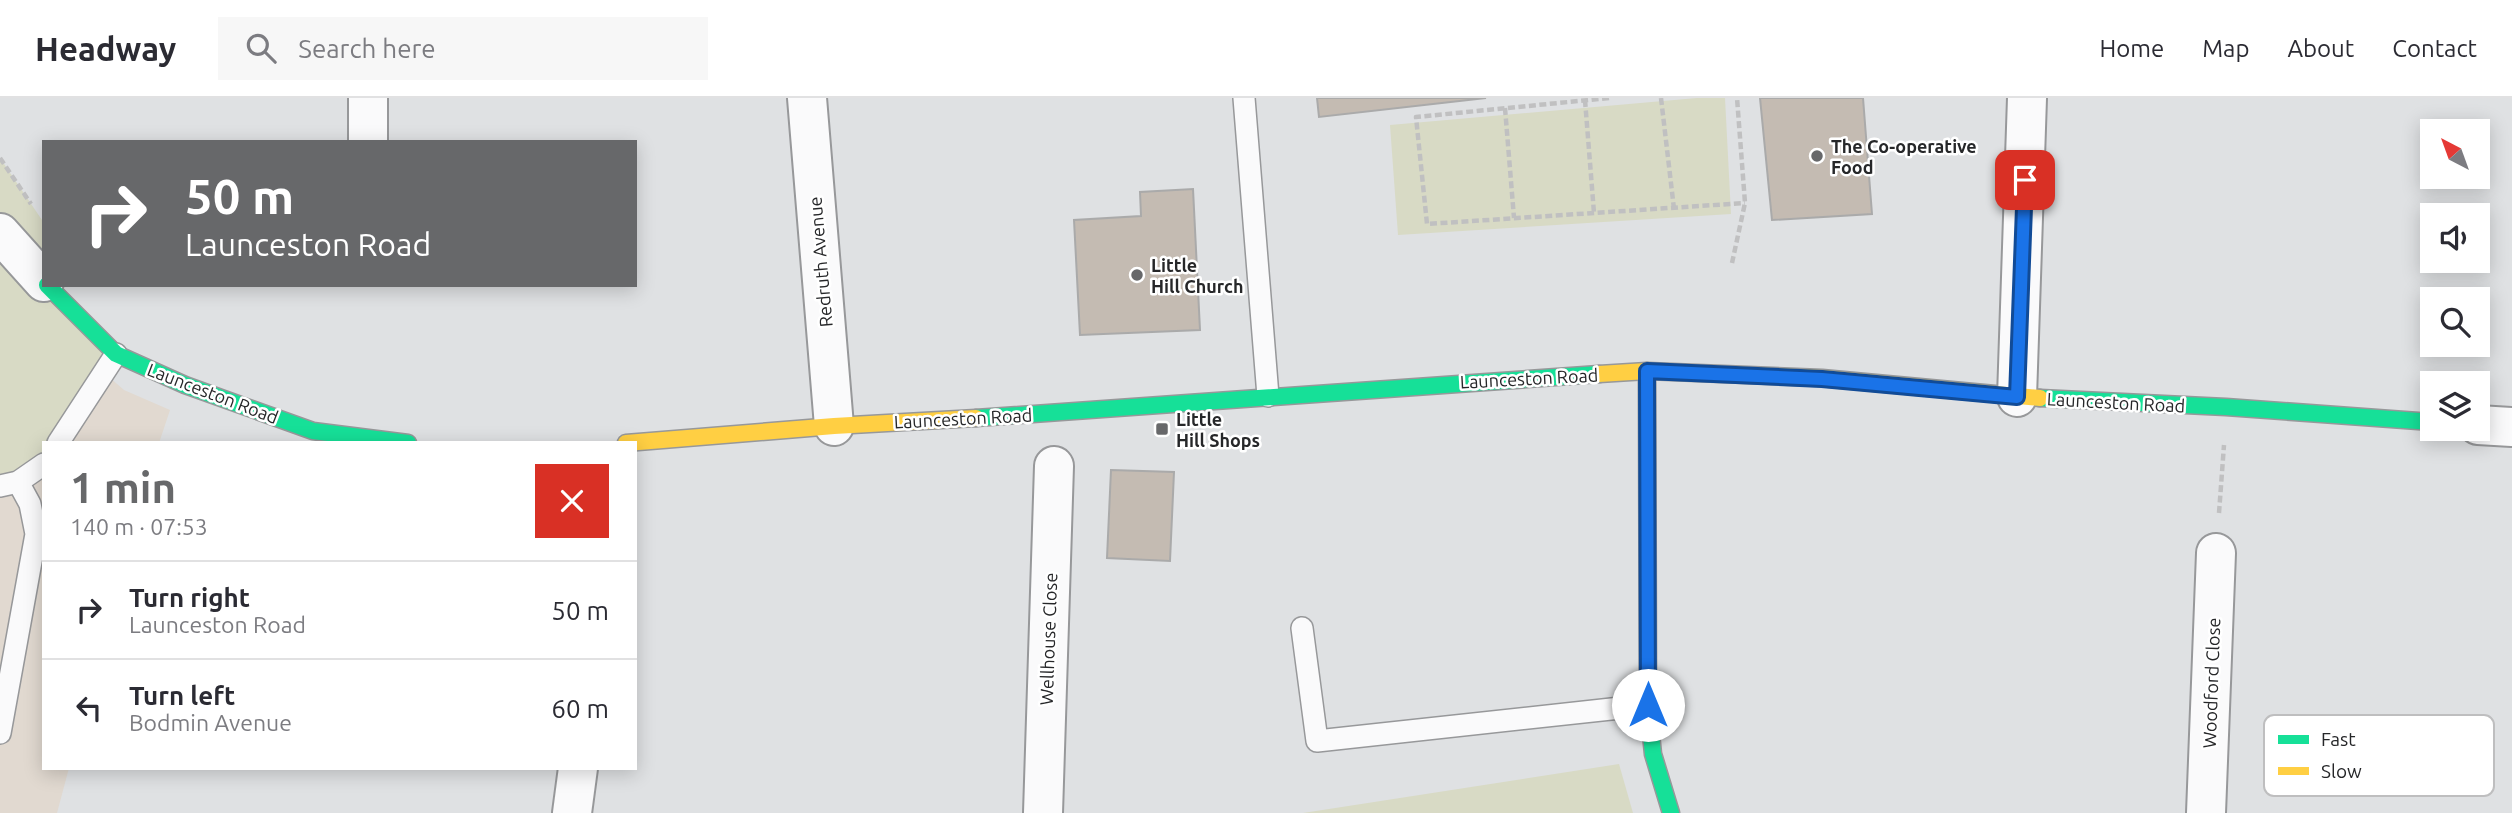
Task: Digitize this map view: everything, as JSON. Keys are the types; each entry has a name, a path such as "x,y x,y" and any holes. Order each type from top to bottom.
{"street":[{"path":"368,98 368,140"},
{"name":"Redruth Avenue","path":"807,98 834,426"},
{"path":"2017,397 2027,98"},
{"name":"Launceston Road","path":"0,233 42,280"},
{"name":"Launceston Road","path":"49,287 116,354 185,385 313,431 392,441"},
{"path":"1647,371 1648,705 1653,754 1671,813"},
{"name":"Launceston Road","path":"637,442 834,426 1063,413 1268,396 1647,371 1822,379 2017,397 2226,407 2420,421"},
{"path":"2490,426 2512,427"},
{"name":"Wellhouse Close","path":"1043,813 1054,466"},
{"name":"Woodford Close","path":"2206,813 2216,553"},
{"path":"572,813 578,770"}],"lane":[{"path":"1244,98 1268,396"},
{"path":"59,441 116,354"},
{"path":"0,733 36,534 30,504 9,484 42,465"},
{"path":"1302,628 1317,741 1648,705"}],"path":[{"path":"1609,98 1416,117 1427,224 1745,204"},
{"path":"1661,98 1674,209"},
{"path":"1732,263 1745,204 1737,98"},
{"path":"1585,100 1594,213"},
{"path":"1505,108 1514,218"},
{"path":"0,158 36,212"},
{"path":"2216,553 2226,407"}],"shaded area":[{"path":"0,282 124,390 170,410 160,441 42,441 42,770 68,770 57,813 0,813"}],"green space":[{"path":"1697,98 1725,98 1731,214 1398,235 1390,125"},
{"path":"0,158 42,220 42,287 46,287 116,354 59,441 42,441 42,466 0,486"},
{"path":"1619,764 1633,813 1303,813"}],"building":[{"path":"1317,98 1486,98 1319,117"},
{"name":"The Co-operative Food","path":"1760,98 1863,98 1872,214 1772,220"},
{"name":"Little Hill Church","path":"1193,189 1200,330 1080,335 1074,220 1141,216 1140,192"},
{"path":"1111,470 1174,472 1170,561 1107,558"}],"traffic: fast":[{"path":"49,287 116,354 185,385 313,431 392,441"},
{"path":"1647,371 1648,705 1653,754 1671,813"},
{"path":"976,418 1599,374"},
{"path":"2040,398 2226,407 2420,421"}],"traffic: slow":[{"path":"1599,374 1647,371 1822,378 2040,398"},
{"path":"637,442 976,418"}],"place":[{"name":"The Co-operative Food","path":"1817,156"},
{"name":"Little Hill Church","path":"1137,275"},
{"name":"Little Hill Shops","path":"1162,429"}],"route":[{"path":"1648,705 1647,371 1822,379 2017,397 2025,180"}]}
